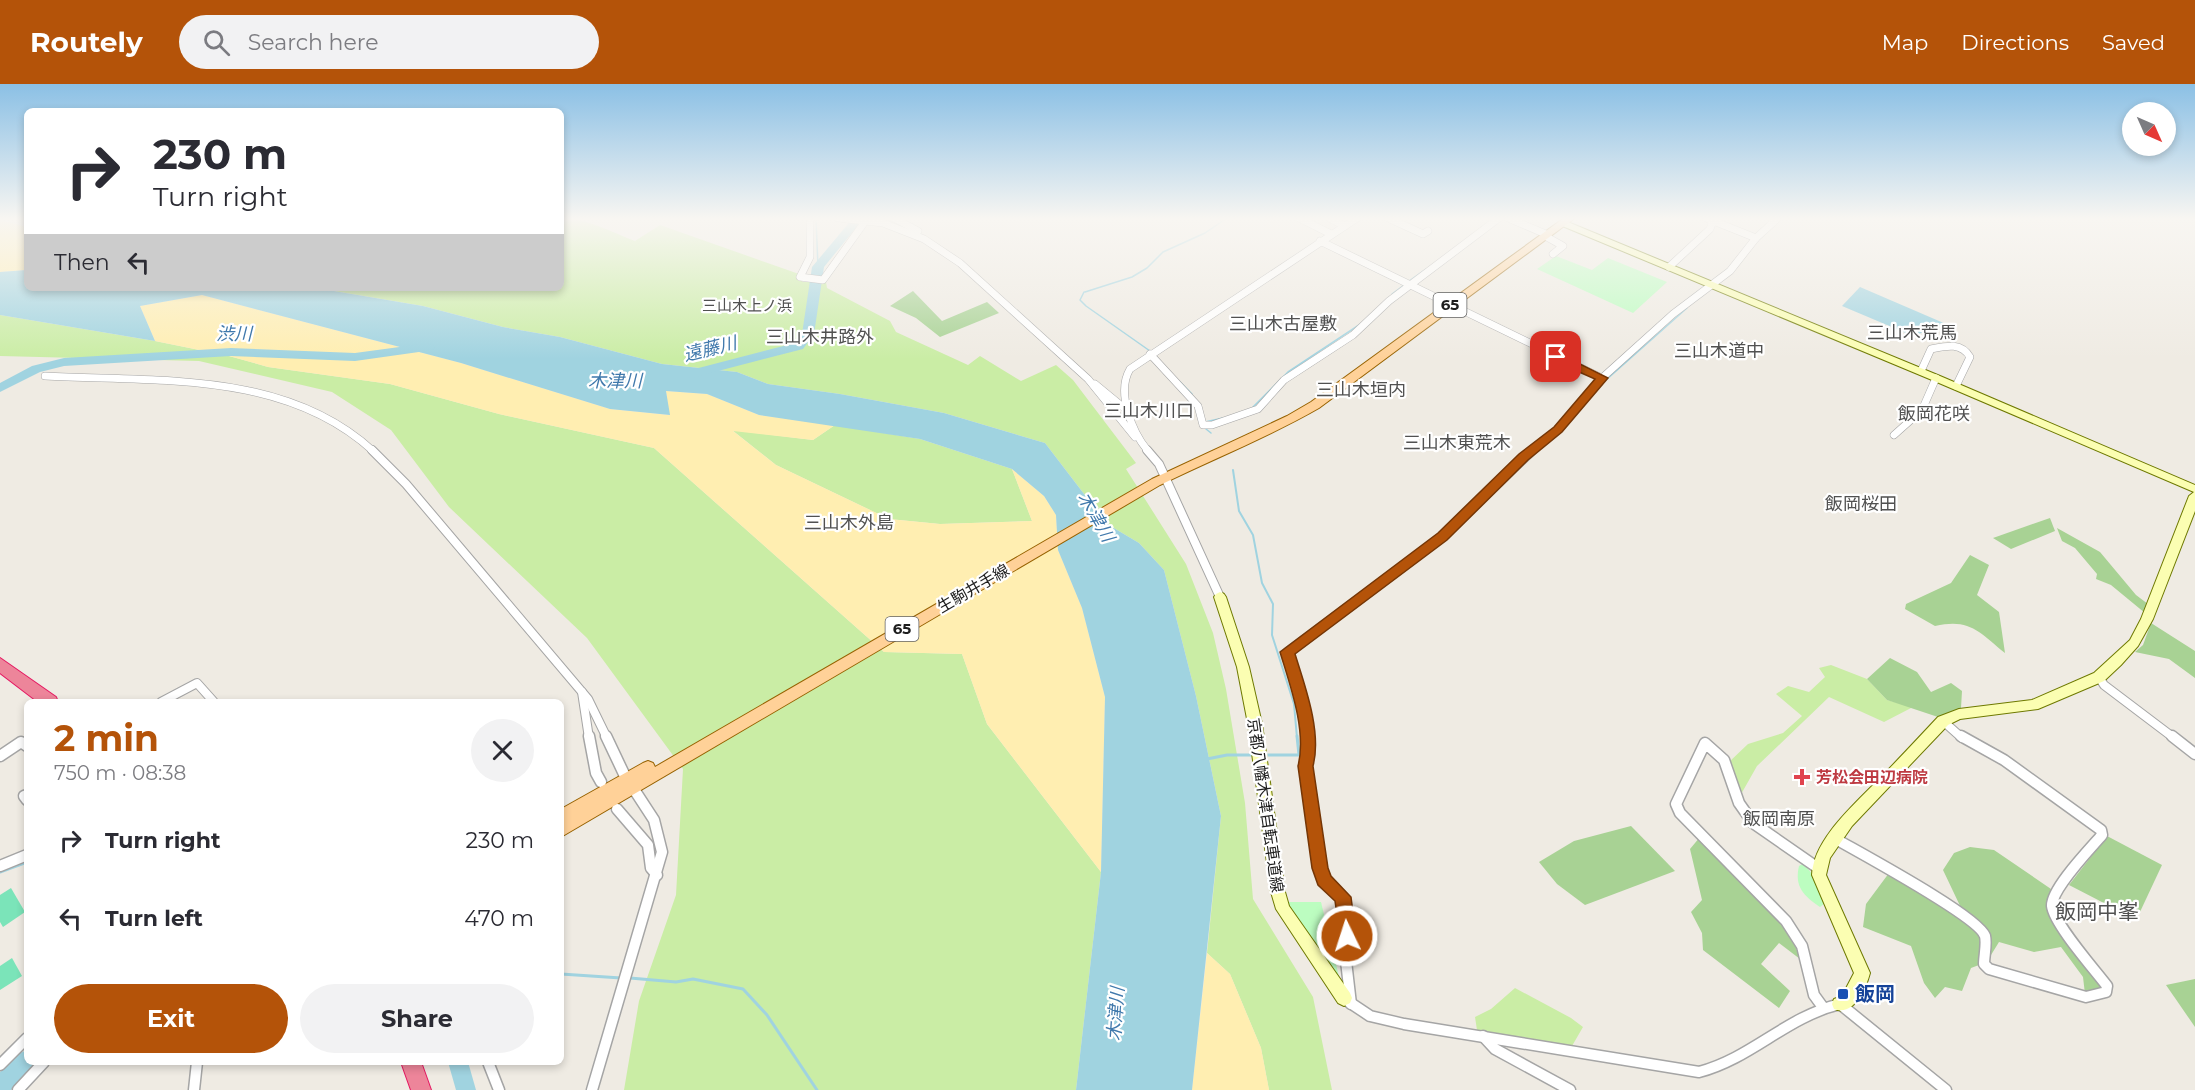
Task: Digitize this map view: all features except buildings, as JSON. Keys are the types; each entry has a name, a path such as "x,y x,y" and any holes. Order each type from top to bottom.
{"highway":[{"path":"0,664 46,699"},
{"path":"412,1065 421,1090"}],"main road":[{"name":"生駒井手線","path":"564,828 646,773 1159,476 1291,419 1329,394 1505,265"},
{"name":"生駒井手線","path":"564,816 630,783"}],"street":[{"path":"807,265 800,278 803,280 823,280 831,265"},
{"path":"960,265 981,280 1088,379 1128,412"},
{"path":"1220,597 1159,476 1136,437 1123,388 1125,377 1130,369 1150,354 1285,265"},
{"path":"1370,265 1602,378"},
{"path":"1150,354 1198,406 1203,425 1212,425 1258,409 1284,380 1353,335 1436,265"},
{"path":"1664,265 1922,371 2195,489"},
{"path":"1735,265 1602,378 1558,429 1524,457 1443,536 1287,652 1301,696 1309,754 1306,766 1320,868 1324,880 1339,893 1345,902 1348,1001 1378,1018 1699,1072 1726,1066 1785,1024 1822,1006 1847,1002 1860,981 1862,973 1825,892 1818,868 1753,823 1739,803 1724,760 1705,743 1676,804 1680,813 1786,921 1802,946 1814,995 1822,1006"},
{"path":"1922,371 1931,349 1953,345 1967,352 1970,357 1956,386"},
{"path":"45,376 224,385 301,404 341,426 370,449 406,484 582,692 606,732 630,783 654,820 661,840 662,852 592,1090"},
{"path":"1894,435 1922,410 1936,378"},
{"path":"1088,379 1129,432 1136,437"},
{"path":"1818,868 1834,838 1846,822 1943,721 1959,714 2033,705 2099,677 2134,643 2147,619 2195,496"},
{"name":"京都八幡木津自転車道線","path":"1220,597 1243,667 1255,724 1278,892 1283,909 1348,1001"},
{"path":"2099,677 2104,685 2195,754"},
{"path":"167,699 196,683 211,699"},
{"path":"582,692 582,704 596,773 601,782"},
{"path":"1834,838 1946,904 1980,929 1985,937 1984,964 1989,969 2086,997 2106,992 2107,986 2057,920 2052,905 2058,889 2102,835 2101,830 2004,760 1965,740 1943,721"},
{"path":"0,756 21,742 24,744"},
{"path":"617,809 648,845 651,868 657,874"},
{"path":"0,866 24,856"},
{"path":"1840,1004 1946,1090"},
{"path":"1483,1036 1495,1049 1570,1090"},
{"path":"0,1065 24,1041"},
{"path":"18,1090 41,1065"},
{"path":"194,1090 197,1065"},
{"path":"489,1065 499,1090"}],"green space":[{"path":"564,265 773,265 799,274 797,277 803,282 826,282 827,288 890,321 896,332 968,365 980,356 1021,381 1056,365 1073,380 1136,463 1126,469 1186,564 1213,633 1226,689 1245,803 1253,899 1313,997 1332,1090 1269,1090 1261,1048 1230,974 1207,953 1221,816 1196,696 1164,570 1139,543 1107,524 1045,443 944,413 840,394 768,384 737,372 662,364 560,337 503,327 423,306 334,291 564,291"},
{"path":"1543,265 1579,265 1592,270 1599,265 1625,265 1667,282 1633,313 1537,269"},
{"path":"913,291 942,321 987,302 999,313 940,337 916,318 890,306"},
{"path":"0,315 155,341 229,356 268,367 390,384 499,414 654,448 884,652 962,654 987,724 1101,872 1076,1090 624,1090 639,1001 676,895 683,769 587,638 449,507 391,430 332,392 199,361 0,356"},
{"path":"835,425 920,439 1012,469 1032,521 940,524 889,519 776,465 732,430 813,440"},
{"path":"2050,518 2055,531 2011,549 1993,538"},
{"path":"2057,528 2100,552 2136,595 2148,604 2145,613 2111,585 2096,579 2097,574 2075,548 2062,541"},
{"path":"1970,555 1989,565 1977,595 1999,612 2005,653 1981,633 1966,625 1935,626 1905,609 1906,604 1951,583"},
{"path":"2151,623 2195,651 2195,678 2169,659 2135,652 2143,645"},
{"path":"1890,658 1917,672 1931,692 1951,683 1962,691 1961,708 1938,717 1887,700 1867,679"},
{"path":"1831,665 1867,679 1887,700 1913,707 1884,722 1829,697 1757,766 1740,796 1728,763 1748,744 1783,733 1802,716 1776,694 1788,686 1809,692 1825,677 1819,668"},
{"path":"1631,826 1675,871 1585,905 1557,884 1539,862 1574,841"},
{"path":"2107,836 2162,865 2139,914 2129,916 2069,885"},
{"path":"1700,837 1791,934 1800,959 1779,943 1761,964 1790,991 1779,1008 1703,950 1702,933 1691,912 1702,900 1690,849"},
{"path":"1970,847 1994,850 2051,889 2048,909 2101,985 2098,991 2085,994 2083,977 2061,947 2034,952 1999,942 1991,955 1991,934 1962,910 1943,870 1954,853"},
{"path":"1804,863 1814,877 1825,903 1820,907 1805,895 1799,885 1799,866"},
{"path":"1889,873 1940,903 1981,935 1979,965 1971,968 1962,991 1945,987 1935,998 1924,983 1911,946 1863,927 1866,904"},
{"path":"11,888 24,910 24,913 3,927 0,922 0,895"},
{"path":"1285,902 1321,902 1342,989"},
{"path":"12,958 22,976 0,990 0,966"},
{"path":"2195,979 2195,1027 2166,985"},
{"path":"1515,988 1571,1018 1583,1027 1572,1046 1477,1030 1475,1017 1491,1009"}],"sand":[{"path":"0,265 24,265 24,270 0,272"},
{"path":"202,295 461,363 610,409 669,415 666,391 707,394 759,415 835,425 813,440 733,431 776,465 889,519 940,524 1032,521 1012,469 1044,496 1056,515 1058,550 1082,608 1105,697 1101,872 987,724 962,654 884,652 654,448 499,414 390,384 268,367 229,356 155,341 140,306"},
{"path":"1207,953 1230,974 1261,1048 1269,1090 1192,1090"}],"water":[{"name":"木津川","path":"24,270 24,291 334,291 423,306 503,327 560,337 662,364 737,372 768,384 840,394 944,413 1045,443 1107,524 1139,543 1164,570 1196,696 1221,816 1192,1090 1076,1090 1101,872 1105,697 1082,608 1058,550 1056,515 1044,496 1012,469 920,439 759,415 707,394 666,391 670,415 610,409 461,363 202,295 140,306 155,341 0,315 0,272"},
{"path":"1860,287 1946,324 1913,336 1842,306"}],"waterway":[{"name":"遠藤川","path":"691,374 799,346 808,334 820,265"},
{"path":"1085,292 1132,277 1150,265"},
{"path":"1409,281 1426,269"},
{"path":"1392,294 1404,285"},
{"path":"1084,292 1080,300 1086,306 1150,351"},
{"path":"1597,388 1687,308"},
{"path":"1253,407 1288,372 1362,323"},
{"name":"渋川","path":"0,388 36,369 64,362 231,352 355,357 429,347"},
{"path":"1179,381 1192,394"},
{"path":"1202,412 1206,429 1211,433"},
{"path":"1205,422 1223,418"},
{"path":"1537,451 1549,441"},
{"path":"1535,453 1539,450"},
{"path":"1233,470 1239,511 1253,535 1262,583 1273,604 1272,635 1294,704 1297,738"},
{"path":"1449,536 1477,509"},
{"path":"1291,655 1440,543"},
{"path":"1264,755 1299,755 1297,736"},
{"path":"1207,759 1227,755 1255,755"},
{"path":"0,872 24,863"},
{"path":"564,974 621,978"},
{"path":"630,978 676,982 693,979 743,989 767,1015 817,1090"},
{"path":"0,1086 24,1063"},
{"path":"459,1065 466,1090"}],"place":[{"name":"芳松会田辺病院","path":"1802,777"},
{"name":"飯岡","path":"1843,994"}],"district":[{"name":"三山木上ノ浜","path":"747,306"},
{"name":"三山木古屋敷","path":"1283,324"},
{"name":"三山木荒馬","path":"1912,333"},
{"name":"三山木井路外","path":"820,337"},
{"name":"三山木道中","path":"1719,351"},
{"name":"三山木垣内","path":"1361,390"},
{"name":"三山木川口","path":"1149,411"},
{"name":"飯岡花咲","path":"1934,414"},
{"name":"三山木東荒木","path":"1457,443"},
{"name":"飯岡桜田","path":"1861,504"},
{"name":"三山木外島","path":"849,523"},
{"name":"飯岡南原","path":"1779,819"},
{"name":"飯岡中峯","path":"2097,912"}],"route":[{"path":"1347,936 1345,902 1343,897 1324,880 1320,868 1306,766 1309,754 1301,696 1287,652 1443,536 1524,457 1558,429 1602,378 1556,357"}]}
